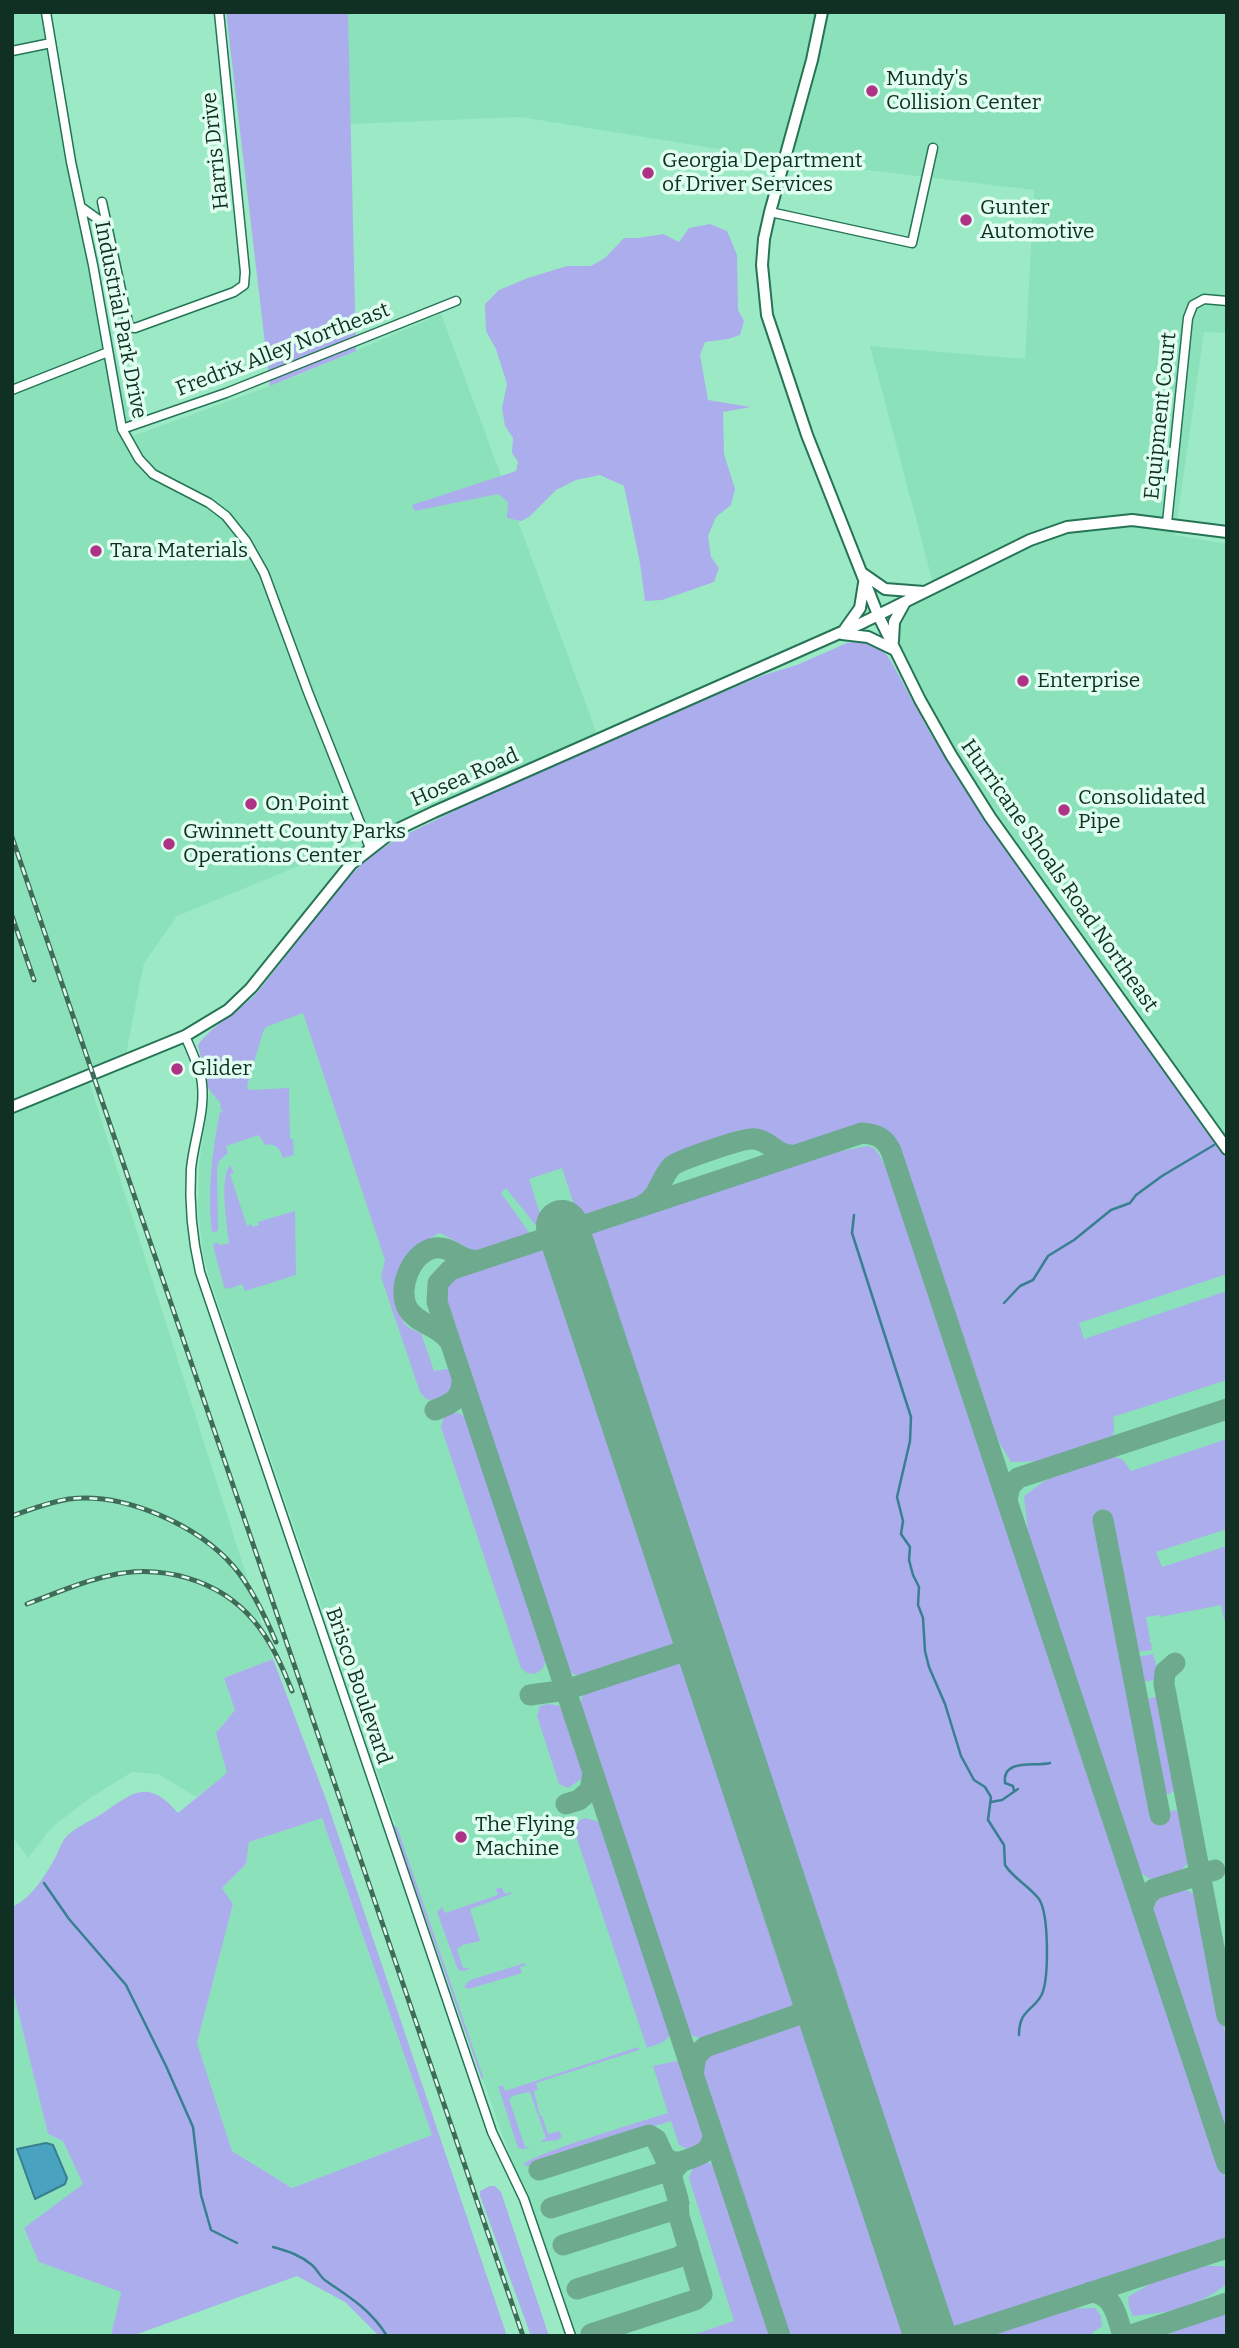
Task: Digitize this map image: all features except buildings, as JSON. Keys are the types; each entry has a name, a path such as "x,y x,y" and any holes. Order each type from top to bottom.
{"street":[{"name":"Industrial Park Drive","path":"46,12 122,429 139,459 153,474 209,503 226,516 250,548 264,573 307,692 370,848"},
{"name":"Harris Drive","path":"106,225 129,327 135,328 223,296 239,290 244,285 245,272 219,12"},
{"name":"Hurricane Shoals Road Northeast","path":"822,12 812,60 770,212 762,265 767,315 807,435 878,615 944,744 990,817 1227,1149"},
{"path":"12,51 51,43"},
{"path":"770,212 912,243 933,148"},
{"path":"102,202 106,225"},
{"path":"80,207 106,225"},
{"name":"Equipment Court","path":"1167,523 1188,318 1194,305 1204,299 1227,302"},
{"name":"Fredrix Alley Northeast","path":"122,429 226,393 456,301"},
{"path":"12,390 108,352"},
{"name":"Hosea Road","path":"12,1107 185,1036 228,1010 251,988 334,882 370,848 392,832 438,810 841,633 1030,540 1067,527 1132,520 1227,532"},
{"path":"905,602 894,622 894,649 868,637 841,633 860,608 862,576 886,589 924,593"},
{"name":"Brisco Boulevard","path":"185,1036 202,1084 202,1104 190,1188 192,1227 200,1272 492,2132 524,2199 571,2336"}],"shaded area":[{"path":"12,12 51,12 87,217 133,436 297,376 441,314 600,742 177,916 144,963 125,1059 87,1075 273,1659 224,1678 235,1710 216,1733 228,1773 196,1797 158,1774 132,1772 90,1798 52,1827 28,1858 12,1836"},
{"path":"226,12 348,12 356,351 270,386"},
{"path":"348,12 1227,12 1227,333 1204,332 1175,535 1227,544 1227,1141 962,771 882,612 933,583 870,346 1025,359 1034,190 792,161 521,117 350,124"},
{"path":"710,224 727,231 737,255 738,310 744,321 740,335 705,342 700,355 708,400 751,407 723,412 724,454 735,489 731,505 716,517 708,536 711,557 719,568 714,582 662,600 645,601 624,486 600,475 576,480 556,490 529,517 521,521 507,518 508,502 498,494 415,511 412,505 516,471 518,462 512,453 513,438 505,426 502,408 507,384 496,349 486,331 485,304 499,290 567,266 591,266 605,258 624,238 663,234 679,242 689,228"},
{"path":"858,641 867,641 881,648 891,661 930,733 989,824 1227,1159 1227,1274 1079,1323 1084,1339 1227,1291 1227,1380 1113,1417 1114,1432 1105,1444 1045,1461 1011,1462 999,1442 977,1389 898,1147 884,1132 865,1126 795,1148 754,1130 667,1159 647,1197 582,1219 578,1217 562,1168 529,1179 545,1230 541,1232 506,1188 501,1193 531,1235 477,1253 440,1233 412,1254 401,1274 399,1297 402,1318 409,1328 421,1333 434,1371 447,1369 456,1385 453,1394 445,1400 426,1399 420,1392 381,1277 385,1260 303,1013 266,1027 247,1086 249,1090 289,1088 290,1139 293,1139 294,1155 283,1158 277,1147 265,1145 259,1135 226,1146 228,1153 219,1161 217,1169 218,1231 212,1232 211,1172 220,1112 223,1111 221,1104 208,1088 198,1045 209,1032 256,994 346,880 366,860 395,840 546,766 764,675"},
{"path":"914,723 1227,1177 1227,2336 573,2336 454,1997 209,1277 203,1254 198,1210 199,1165 210,1089 268,994"},
{"path":"868,1146 875,1149 880,1156 903,1205 1227,2184 1227,2240 958,2327 944,2320 589,1249 592,1233 605,1224 806,1158"},
{"path":"230,1165 234,1173 230,1174 247,1226 251,1224 253,1227 259,1225 258,1222 295,1211 296,1275 245,1291 242,1284 229,1289 224,1287 213,1245 216,1242 220,1245 229,1243 224,1191"},
{"path":"540,1248 554,1255 678,1629 676,1641 668,1649 582,1677 573,1674 566,1666 443,1293 446,1283 452,1277"},
{"path":"453,1412 461,1414 469,1421 548,1658 542,1669 535,1674 527,1673 521,1668 441,1427 444,1417"},
{"path":"1227,1439 1227,1529 1156,1552 1162,1567 1227,1546 1227,1623 1221,1605 1160,1617 1146,1617 1152,1650 1136,1652 1110,1522 1095,1519 1126,1674 1139,1672 1137,1657 1153,1654 1158,1671 1154,1680 1129,1685 1153,1816 1166,1814 1168,1817 1172,1810 1180,1811 1185,1816 1192,1853 1189,1862 1178,1873 1150,1879 1138,1871 1039,1574 1028,1533 1024,1496 1046,1480 1110,1456 1122,1459 1131,1471"},
{"path":"273,1659 327,1802 507,2336 379,2336 345,2302 297,2276 132,2336 111,2336 121,2292 39,2262 24,2228 83,2184 63,2141 48,2134 12,1987 12,1907 37,1886 62,1843 75,1829 140,1792 157,1795 178,1813 227,1773 216,1733 235,1710 224,1678","holes":["322,1818 432,2135 292,2188 232,2151 197,2043 233,1904 222,1888 246,1864 249,1842"]},
{"path":"672,1663 681,1663 692,1671 800,1999 796,2008 703,2039 693,2036 685,2027 580,1707 582,1697 590,1690"},
{"path":"1157,1696 1163,1703 1178,1778 1178,1786 1170,1794 1162,1788 1145,1700"},
{"path":"540,1706 560,1706 565,1710 584,1765 581,1779 568,1788 559,1784 537,1716"},
{"path":"322,1818 432,2135 292,2188 232,2151 197,2043 233,1904 222,1888 246,1864 249,1842"},
{"path":"585,1818 597,1821 603,1827 670,2029 666,2040 647,2048 574,1830 577,1822"},
{"path":"393,1825 397,1827 482,2080"},
{"path":"502,1888 505,1894 511,1894 470,1909 480,1941 457,1949 463,1968 470,1968 465,1971 458,1970 437,1912 442,1907 445,1913 498,1895 496,1889"},
{"path":"1177,1889 1189,1891 1200,1900 1227,2044 1227,2142 1152,1913 1158,1898"},
{"path":"525,1963 526,1965 520,1967 522,1973 469,1989 464,1987 470,1980"},
{"path":"12,1987 48,2134 63,2141 83,2184 39,2262 121,2292 111,2336 12,2336"},
{"path":"800,2022 809,2027 910,2331 908,2336 787,2336 700,2069 704,2058 712,2052"},
{"path":"638,2047 639,2050 536,2083 538,2090 534,2091 540,2116 548,2134 559,2131 562,2136 558,2140 540,2142 546,2138 530,2092 509,2099 525,2147 532,2146 524,2149 518,2148 498,2086 503,2086 505,2091"},
{"path":"681,2060 705,2132 704,2140 698,2148 688,2149 679,2145 671,2121 529,2166 523,2165 546,2153 668,2113 653,2066"},
{"path":"46,2143 53,2145 67,2178 65,2184 35,2199 17,2149"},
{"path":"707,2162 718,2172 772,2336 690,2336 734,2321 689,2178 694,2166"},
{"path":"495,2186 501,2192 549,2336 531,2336 480,2196 480,2191"},
{"path":"1195,2266 1223,2266 1227,2272 1227,2284 1204,2299 1183,2308 1133,2316 1128,2297 1160,2278"},
{"path":"1095,2308 1101,2316 1102,2326 1088,2336 981,2336 1068,2309"},
{"path":"1227,2312 1227,2336 1166,2336 1182,2327"}],"waterway":[{"path":"1004,1303 1020,1286 1033,1280 1048,1256 1074,1240 1111,1210 1130,1203 1136,1195 1162,1176 1214,1145"},
{"path":"854,1215 852,1233 911,1417 910,1441 897,1497 903,1521 901,1534 910,1547 909,1560 919,1587 918,1605 923,1618 929,1667 945,1704 961,1756 974,1780 985,1787 991,1797 988,1820 1004,1845 1005,1865 1039,1899 1045,1918 1047,1946 1044,1986 1039,2000 1021,2020 1019,2035"},
{"path":"1014,1791 1013,1786 1005,1783 1005,1775 1009,1770 1021,1765 1050,1763"},
{"path":"991,1802 1002,1800 1018,1789"},
{"path":"44,1883 69,1919 126,1985 193,2127 201,2195 211,2230 237,2243"},
{"path":"273,2247 294,2254 312,2265 324,2279 367,2312 387,2336"}],"taxiway":[{"path":"780,2336 437,1302 438,1283 450,1270 862,1133 876,1136 886,1143 891,1151 1227,2164"},
{"path":"643,1205 653,1197 672,1166 723,1146 757,1139 783,1153 796,1155"},
{"path":"450,1342 441,1332 418,1319 408,1309 404,1291 408,1272 419,1256 435,1248 447,1249 468,1259 481,1260"},
{"path":"435,1410 455,1399 461,1391 462,1378"},
{"path":"1007,1500 1010,1486 1018,1478 1227,1409"},
{"path":"1103,1520 1160,1815"},
{"path":"678,1653 691,1638 693,1618"},
{"path":"530,1695 566,1690 678,1653 698,1657 711,1673"},
{"path":"1175,1663 1165,1672 1164,1684 1227,2016"},
{"path":"566,1804 579,1800 590,1790 593,1773"},
{"path":"1142,1909 1147,1896 1154,1889 1215,1870"},
{"path":"797,2015 811,2002 813,1980"},
{"path":"693,2075 696,2056 705,2047 797,2015 816,2018 830,2032"},
{"path":"551,2208 661,2173 705,2151 712,2142 713,2134"},
{"path":"539,2170 649,2135 656,2139 665,2158 681,2162"},
{"path":"591,2334 695,2300 702,2294 679,2216 672,2178 673,2171 681,2162"},
{"path":"563,2245 673,2210 679,2203"},
{"path":"577,2289 679,2257 686,2252 688,2245"},
{"path":"957,2336 1227,2248"},
{"path":"1090,2292 1098,2293 1109,2301 1123,2336"},
{"path":"1128,2336 1227,2303"},
{"path":"924,2317 937,2332 948,2336"}],"runway":[{"path":"562,1226 930,2336"}],"railway":[{"path":"12,837 523,2336"},
{"path":"12,916 34,980"},
{"path":"12,1516 62,1500 90,1498 136,1506 180,1525 219,1552 241,1575 263,1612 276,1642"},
{"path":"27,1604 87,1582 127,1572 167,1573 187,1578 224,1594 254,1621 276,1654 292,1691"}],"place":[{"name":"Mundy's Collision Center","path":"872,91"},
{"name":"Georgia Department of Driver Services","path":"648,173"},
{"name":"Gunter Automotive","path":"966,220"},
{"name":"Tara Materials","path":"96,551"},
{"name":"Enterprise","path":"1023,681"},
{"name":"On Point","path":"251,804"},
{"name":"Consolidated Pipe","path":"1064,810"},
{"name":"Gwinnett County Parks Operations Center","path":"169,844"},
{"name":"Glider","path":"177,1069"},
{"name":"The Flying Machine","path":"461,1837"}]}
